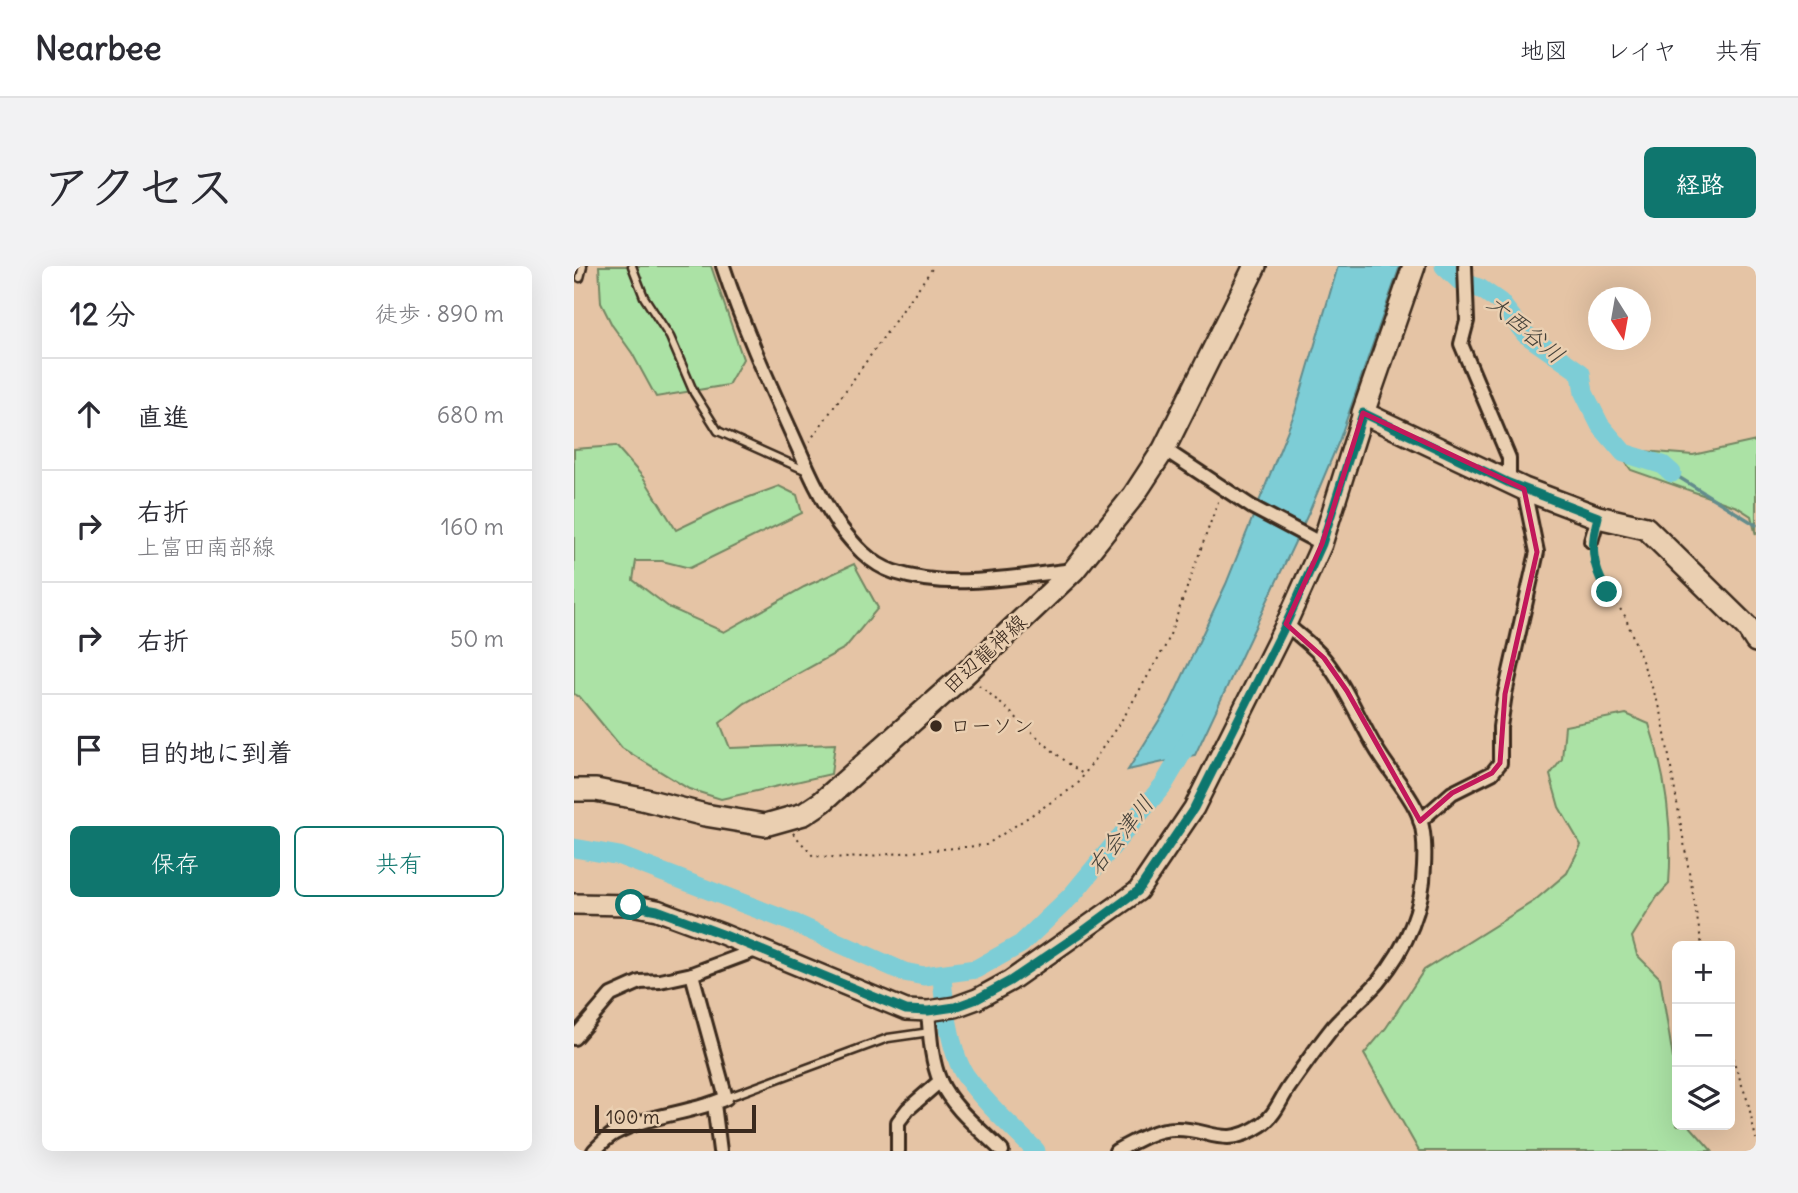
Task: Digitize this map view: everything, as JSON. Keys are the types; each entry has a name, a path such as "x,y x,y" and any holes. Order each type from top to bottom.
{"main road":[{"name":"田辺龍神線","path":"574,790 596,790 675,809 765,825 804,814 842,786 1074,570 1134,495 1164,449 1255,266"},
{"path":"1414,266 1363,413 1516,486 1598,517 1646,528 1747,627 1756,641"}],"street":[{"path":"723,266 763,372 809,472 839,525 873,562 892,571 922,579 963,582 1074,570"},
{"path":"1420,821 1452,793 1492,774 1500,763 1500,727 1505,694 1537,552 1509,458 1461,344 1467,321 1465,266"},
{"path":"574,904 631,905 657,910 895,1007 931,1011 955,1007 977,999 1010,981 1138,891 1194,808 1286,624 1314,540 1363,413"},
{"path":"1164,449 1252,507 1314,540"},
{"path":"1591,541 1598,517"},
{"path":"1116,1151 1154,1133 1172,1128 1224,1138 1245,1134 1263,1124 1273,1114 1289,1087 1333,1027 1378,982 1403,947 1419,909 1424,854 1416,809 1386,766 1357,716 1347,691 1324,658 1286,624"},
{"path":"574,1038 611,995 640,982 692,974 756,950"},
{"path":"594,1151 613,1133 648,1119 714,1104 726,1098 692,974"},
{"path":"931,1011 930,1032 940,1081 962,1113 1002,1151"},
{"path":"898,1151 898,1122 908,1109 940,1081"},
{"path":"714,1104 720,1151"}],"lane":[{"path":"580,278 583,266"},
{"path":"632,266 643,297 670,337 694,393 718,431 809,472"},
{"path":"726,1098 888,1038 930,1032"}],"path":[{"path":"801,454 934,266"},
{"path":"787,820 791,831 813,856 848,858 986,845 1077,785 1125,715 1167,643 1223,488"},
{"path":"1591,541 1594,562 1601,581 1625,616 1661,711 1701,941"},
{"path":"965,674 1008,709 1058,757 1084,775"},
{"path":"1735,1065 1748,1102 1756,1139"}],"highlighted area":[{"path":"1363,413 1524,489 1537,552 1505,694 1500,763 1492,773 1452,793 1420,821 1347,691 1324,658 1286,624 1322,544"}],"green space":[{"path":"599,266 711,266 743,359 728,385 656,397 601,303"},
{"path":"1756,441 1756,535 1751,516 1737,507 1631,470 1616,449 1693,455"},
{"path":"616,446 643,477 676,530 728,505 779,486 797,495 802,513 690,568 662,561 636,561 633,580 670,608 724,632 804,587 854,564 878,608 845,648 745,703 720,723 730,748 835,744 831,774 721,799 689,789 622,748 580,697 574,694 574,449"},
{"path":"1626,714 1649,724 1664,783 1670,844 1669,884 1657,897 1632,937 1637,955 1660,978 1672,1052 1672,1130 1693,1130 1712,1151 1419,1151 1364,1054 1386,1028 1424,970 1534,901 1567,873 1581,845 1559,807 1550,775 1562,759 1565,726"}],"water":[{"path":"1338,266 1400,266 1339,441 1310,510 1195,755 1128,770 1170,703 1226,584 1295,412"}],"waterway":[{"name":"大西谷川","path":"1444,266 1460,281 1481,289 1500,302 1525,334 1581,373 1584,393 1600,425 1624,453 1663,465 1672,473"},
{"name":"大西谷川","path":"1672,473 1756,525"},
{"name":"右会津川","path":"574,848 620,856 794,923 904,972 924,976 976,969 1021,944 1072,895 1164,784 1191,738"},
{"path":"942,974 949,1026 960,1066 981,1095 1036,1151"}],"place":[{"name":"ローソン","path":"936,726"}],"route":[{"path":"631,905 657,910 722,934 906,1010 928,1011 955,1007 977,999 1010,981 1138,891 1194,808 1286,624 1322,544 1363,413 1509,483 1598,517 1591,541 1594,562 1607,592"}]}
